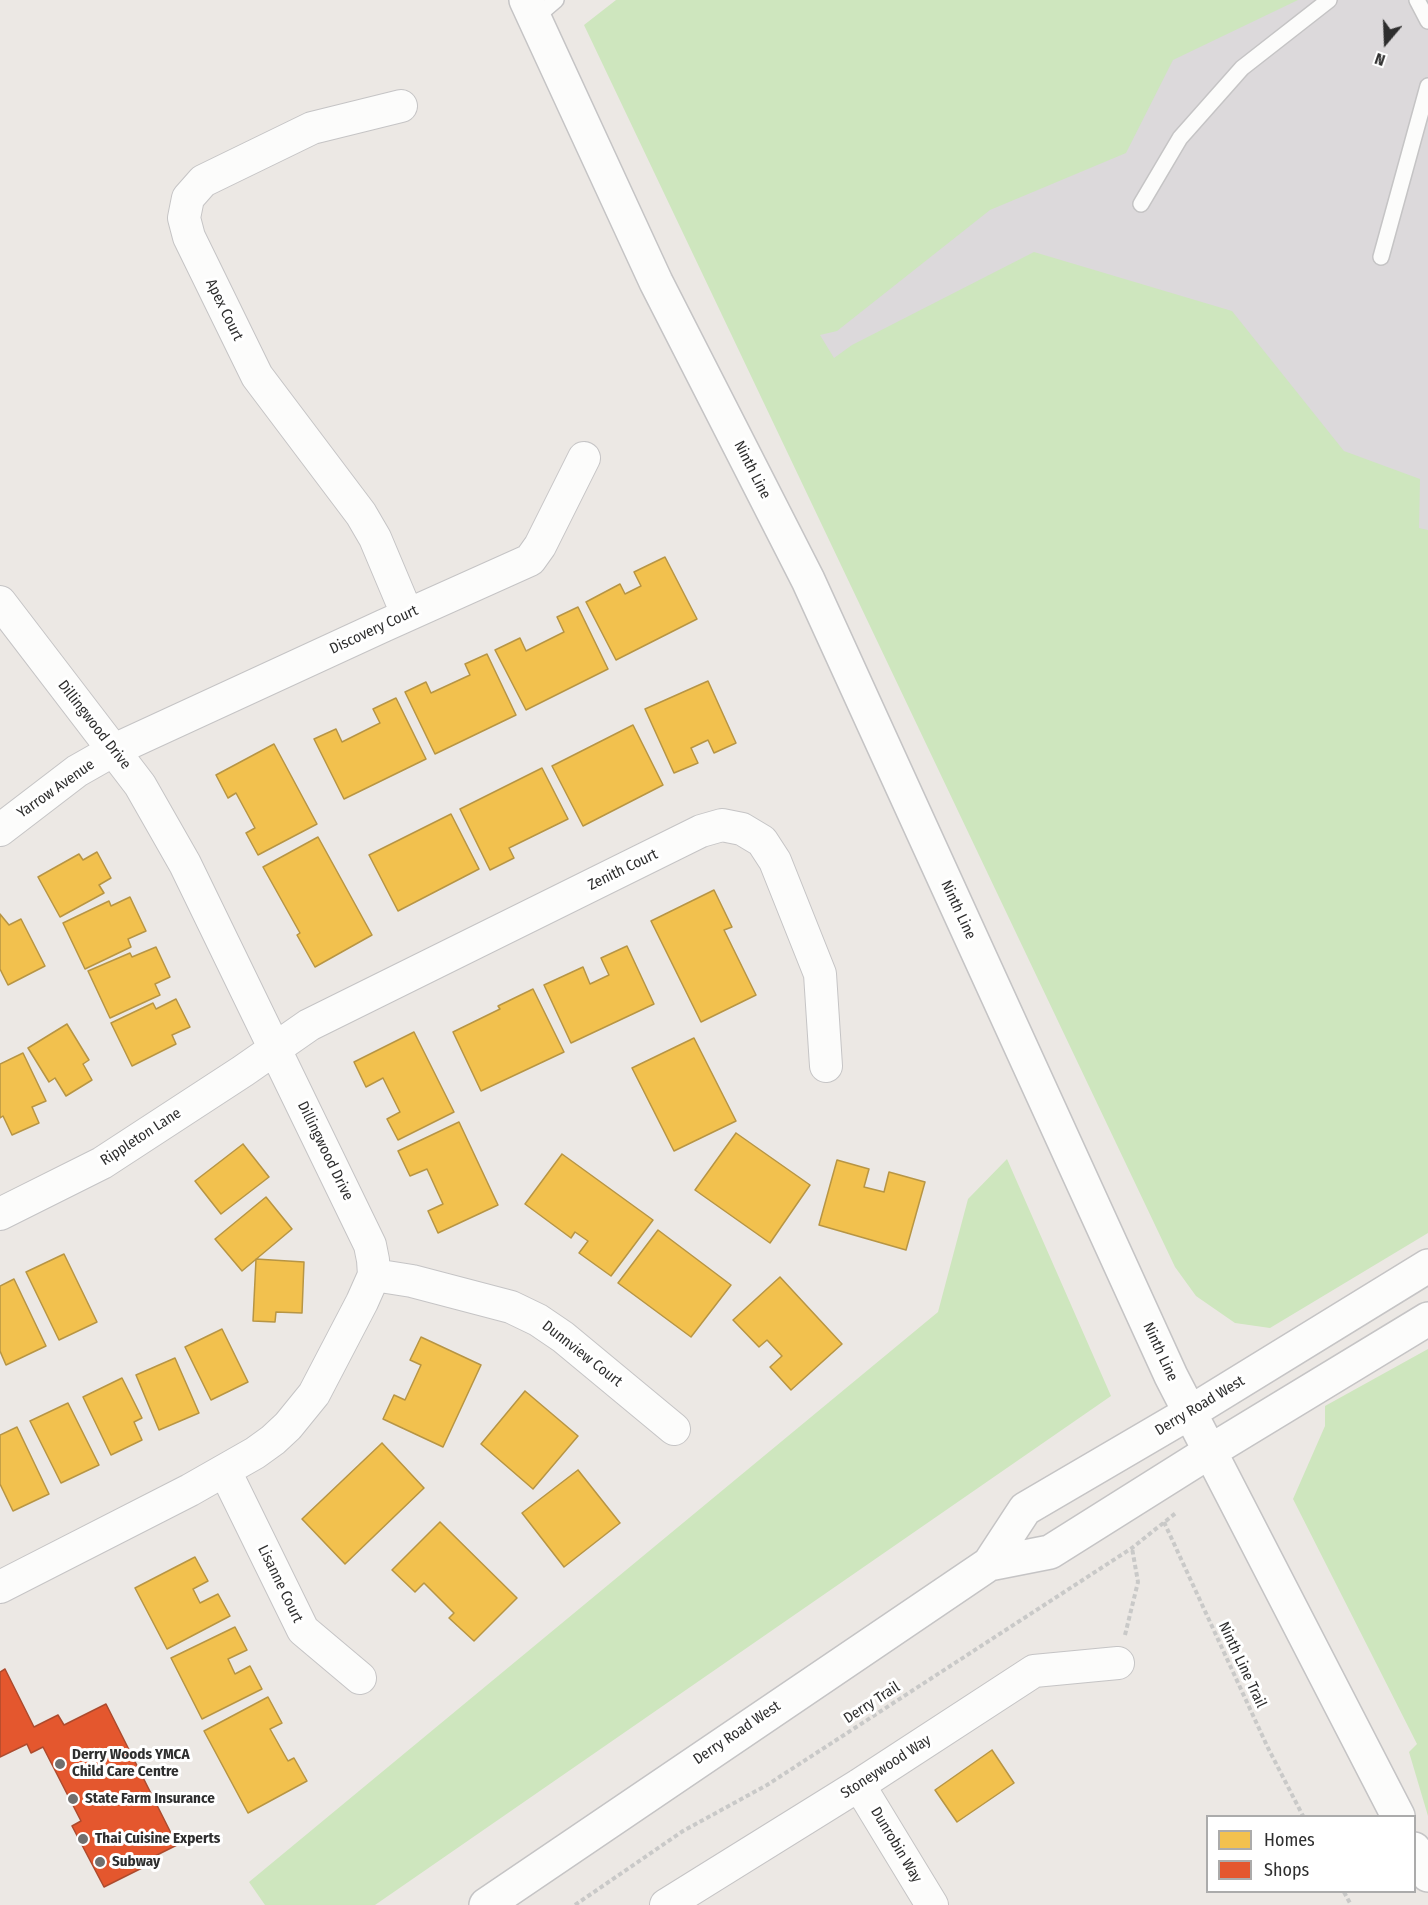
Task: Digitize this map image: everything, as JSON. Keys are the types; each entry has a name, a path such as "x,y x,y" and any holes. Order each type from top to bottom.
{"main road":[{"name":"Ninth Line","path":"539,6 656,282 808,580 1189,1413 1397,1815"},
{"name":"Derry Road West","path":"486,1905 989,1564 1025,1509 1189,1413 1428,1266"},
{"name":"Derry Road West","path":"989,1564 1050,1552 1428,1319"},
{"path":"1416,1852 1428,1875"}],"street":[{"name":"Apex Court","path":"401,106 312,128 203,181 188,198 184,218 189,237 257,376 361,514 375,538 407,614"},
{"name":"Discovery Court","path":"114,750 407,614 530,560 540,546 584,458"},
{"name":"Dillingwood Drive","path":"0,602 140,785 185,864 370,1245 374,1275"},
{"name":"Yarrow Avenue","path":"0,830 77,771 114,750"},
{"name":"Zenith Court","path":"275,1048 320,1020 701,831 722,825 742,829 762,841 775,861 820,974 826,1066"},
{"name":"Rippleton Lane","path":"0,1214 102,1163 275,1048"},
{"name":"Dunnview Court","path":"374,1275 412,1281 510,1306 538,1320 563,1337 674,1429"},
{"path":"0,1587 225,1471 273,1440 302,1411 326,1372 374,1275"},
{"name":"Lisanne Court","path":"225,1471 303,1630 360,1678"},
{"name":"Stoneywood Way","path":"666,1905 859,1785 1034,1671 1118,1663"},
{"name":"Dunrobin Way","path":"859,1785 932,1905"}],"lane":[{"path":"1141,204 1180,138 1242,68 1329,0"},
{"path":"1417,0 1428,21"},
{"path":"1381,257 1428,86"}],"path":[{"name":"Derry Trail","path":"575,1905 683,1831 767,1785 1132,1548 1177,1512"},
{"name":"Ninth Line Trail","path":"1164,1522 1268,1748 1302,1815"},
{"path":"1118,1663 1138,1582 1132,1548"}],"shaded area":[{"path":"651,0 1428,0 1428,531 1033,794"}],"green space":[{"path":"616,0 1298,0 1173,60 1126,153 990,210 837,331 820,335 834,358 852,345 1034,252 1232,311 1344,451 1420,479 1419,528 1428,530 1428,1233 1270,1328 1235,1323 1196,1296 1175,1267 584,25"},
{"path":"1007,1159 1111,1396 375,1905 265,1905 249,1882 938,1312 968,1199"},
{"path":"1428,1349 1428,1816 1409,1752 1417,1744 1293,1499 1325,1426 1325,1406"}],"building: Homes":[{"path":"665,557 697,619 616,660 586,602 620,584 625,594 641,586 634,572"},
{"path":"578,607 608,669 526,710 495,650 520,638 526,651 564,632 557,617"},
{"path":"487,654 516,715 435,754 405,692 426,682 431,693 470,675 465,664"},
{"path":"708,681 736,743 714,753 708,740 691,748 698,763 674,773 645,709"},
{"path":"396,698 426,759 344,799 314,739 336,729 342,742 380,723 373,709"},
{"path":"633,725 663,785 583,826 552,766"},
{"path":"274,744 317,824 258,855 246,833 255,828 236,793 228,798 216,775"},
{"path":"542,768 568,819 509,848 514,858 490,870 460,809"},
{"path":"451,814 479,869 398,911 369,855"},
{"path":"318,837 372,935 315,967 297,935 300,933 263,867"},
{"path":"97,852 111,878 99,885 104,893 60,917 38,877 79,854 83,860"},
{"path":"714,890 732,927 724,930 756,995 701,1022 651,921"},
{"path":"130,897 146,931 128,939 131,947 85,969 63,923 109,901 111,906"},
{"path":"0,914 9,925 21,919 45,966 8,985 0,969"},
{"path":"627,946 654,1004 571,1043 544,985 583,967 590,984 609,975 601,958"},
{"path":"156,947 170,977 155,984 160,995 110,1018 88,971 130,953 132,957"},
{"path":"533,989 564,1052 481,1091 453,1032 500,1009 498,1006"},
{"path":"176,999 190,1027 172,1035 176,1044 132,1066 111,1023 153,1003 156,1009"},
{"path":"67,1024 89,1060 83,1064 92,1080 66,1096 55,1078 49,1082 28,1048"},
{"path":"414,1032 454,1112 398,1140 387,1119 400,1112 383,1078 366,1087 354,1062"},
{"path":"694,1038 736,1121 674,1151 632,1068"},
{"path":"23,1053 46,1101 32,1107 39,1123 12,1135 3,1116 0,1118 0,1064"},
{"path":"459,1122 498,1205 438,1233 428,1211 443,1204 427,1169 410,1176 398,1151"},
{"path":"736,1133 810,1185 770,1243 695,1190"},
{"path":"243,1144 269,1177 221,1214 195,1181"},
{"path":"562,1154 653,1220 611,1276 579,1253 588,1241 575,1232 571,1238 525,1204"},
{"path":"837,1160 869,1169 864,1187 884,1192 889,1172 925,1182 906,1250 819,1225"},
{"path":"266,1197 292,1229 242,1271 215,1239"},
{"path":"658,1230 731,1285 691,1337 618,1283"},
{"path":"64,1254 97,1322 59,1340 26,1272"},
{"path":"256,1259 304,1262 302,1313 276,1312 275,1322 253,1321"},
{"path":"780,1277 842,1344 791,1390 770,1367 782,1356 767,1340 759,1347 733,1320"},
{"path":"14,1279 46,1346 6,1365 0,1351 0,1286"},
{"path":"222,1329 248,1382 211,1400 185,1347"},
{"path":"421,1337 481,1365 443,1447 383,1419 394,1395 405,1400 421,1365 410,1360"},
{"path":"175,1358 199,1413 159,1430 136,1375"},
{"path":"122,1378 142,1418 134,1422 142,1440 111,1455 83,1397"},
{"path":"525,1391 578,1436 533,1489 481,1444"},
{"path":"68,1403 99,1465 61,1483 30,1421"},
{"path":"17,1427 49,1494 13,1511 0,1484 0,1435"},
{"path":"382,1443 424,1488 345,1564 302,1519"},
{"path":"578,1470 620,1523 564,1567 522,1513"},
{"path":"440,1522 517,1598 474,1641 449,1618 454,1613 424,1583 415,1592 392,1570"},
{"path":"195,1557 208,1581 193,1589 200,1603 218,1594 230,1616 167,1649 135,1588"},
{"path":"235,1627 247,1650 228,1659 235,1674 250,1666 262,1689 202,1719 171,1658"},
{"path":"268,1697 282,1723 270,1729 288,1761 294,1758 307,1781 248,1813 204,1731"},
{"path":"992,1750 1014,1783 957,1822 935,1790"}],"building: Shops":[{"path":"5,1669 34,1727 58,1715 64,1725 106,1704 177,1845 147,1860 150,1864 104,1887 72,1826 81,1821 43,1747 31,1753 27,1744 0,1757 0,1672"}],"place":[{"name":"Derry Woods YMCA Child Care Centre","path":"60,1764"},
{"name":"State Farm Insurance","path":"73,1799"},
{"name":"Thai Cuisine Experts","path":"83,1839"},
{"name":"Subway","path":"100,1862"}]}
